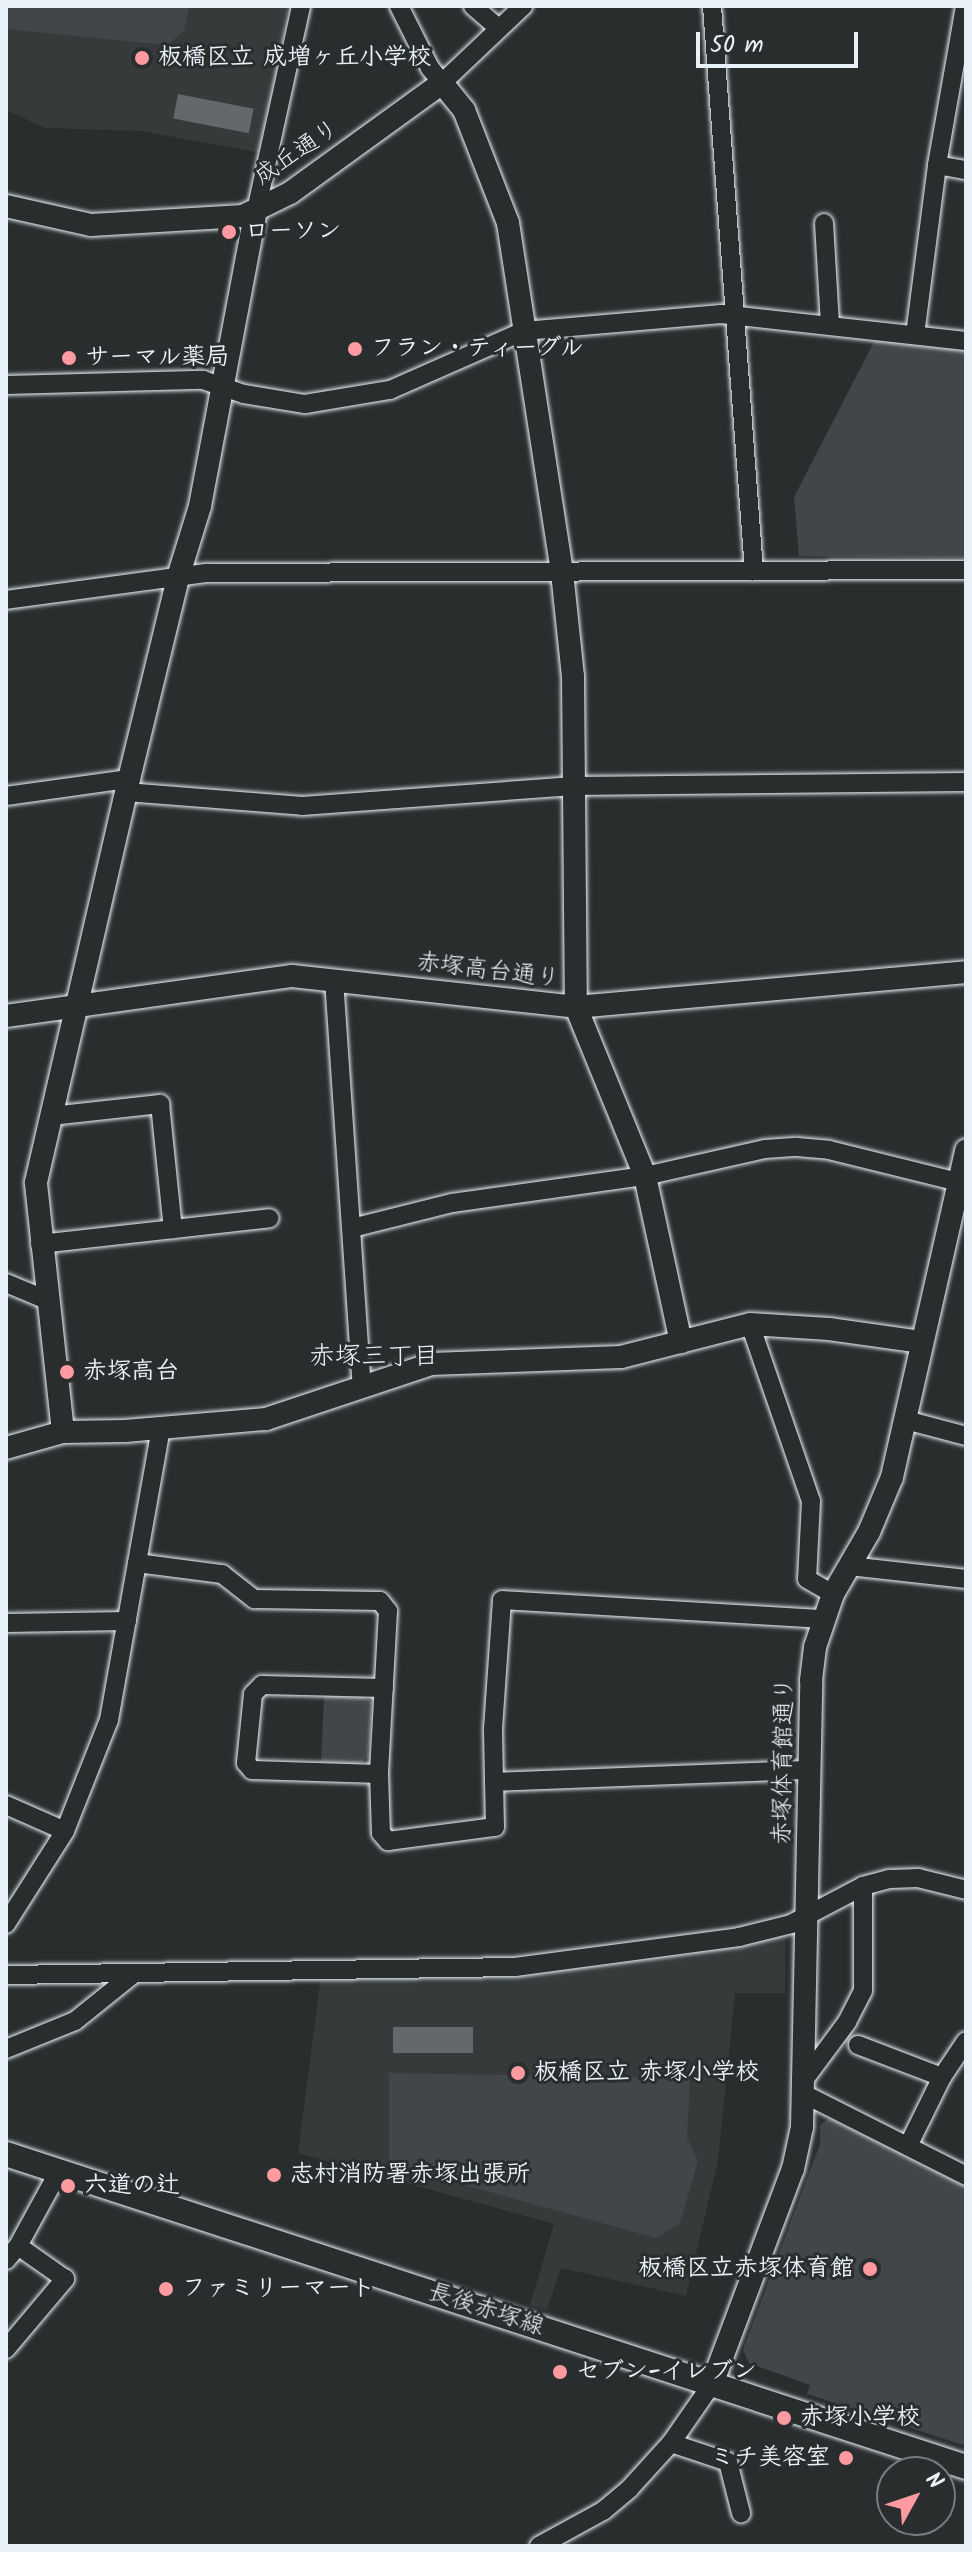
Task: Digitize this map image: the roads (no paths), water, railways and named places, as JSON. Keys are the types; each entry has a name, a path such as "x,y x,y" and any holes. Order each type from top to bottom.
{"main road":[{"name":"長後赤塚線","path":"6,2154 966,2467"}],"street":[{"path":"63,1432 35,1187 127,785 179,574 200,506 256,211 301,6"},
{"path":"399,6 430,68 464,110 501,199 512,248 562,572 573,676 576,1007 645,1176 681,1342"},
{"path":"473,6 497,27"},
{"name":"成丘通り","path":"6,206 91,225 243,216 256,211 290,193 442,83 497,27 523,6"},
{"path":"712,6 754,571"},
{"path":"915,335 937,165 965,6"},
{"path":"937,165 966,170"},
{"path":"824,223 830,325"},
{"path":"6,385 203,380 305,404 390,390 524,331 734,314 966,341"},
{"path":"6,600 179,574 966,570"},
{"path":"6,796 127,785 302,806 573,786 966,782"},
{"name":"赤塚高台通り","path":"6,1016 269,978 334,979 576,1007 966,972"},
{"path":"334,979 362,1387"},
{"path":"51,1116 160,1104 173,1229"},
{"path":"352,1228 452,1203 645,1176 765,1149 797,1147 829,1150 962,1183"},
{"name":"赤塚体育館通り","path":"712,2384 793,2169 800,2141 804,2087 811,1680 823,1619 833,1594 886,1496 962,1183 966,1150"},
{"path":"40,1244 270,1218"},
{"path":"6,1283 47,1300"},
{"path":"750,1324 811,1501 807,1579 833,1594"},
{"path":"6,1448 63,1432 266,1419 431,1364 621,1357 750,1324 829,1329 922,1342"},
{"path":"906,1420 966,1436"},
{"path":"6,1924 65,1831 109,1720 161,1428"},
{"path":"137,1563 222,1574 254,1599 380,1601 388,1611 379,1774 381,1833 388,1841 495,1827 493,1729 502,1600 823,1619"},
{"path":"849,1566 966,1579"},
{"path":"6,1623 127,1621"},
{"path":"379,1774 252,1770 246,1763 253,1694 262,1685 384,1688"},
{"path":"494,1782 809,1770"},
{"path":"6,1805 65,1831"},
{"path":"6,1975 515,1967 739,1937 791,1924 863,1886 890,1879 918,1878 966,1891"},
{"path":"863,1886 863,1991 851,2032 804,2087 966,2176"},
{"path":"6,2049 75,2021 132,1975"},
{"path":"851,2032 942,2077"},
{"path":"908,2146 942,2077 966,2041"},
{"path":"6,2349 65,2279 12,2253 59,2171"},
{"path":"539,2546 569,2538 612,2504 671,2443 712,2384"},
{"path":"671,2443 728,2462 741,2513"}],"place":[{"name":"板橋区立 成増ヶ丘小学校","path":"142,58"},
{"name":"ローソン","path":"229,232"},
{"name":"フラン・ティーグル","path":"355,349"},
{"name":"サーマル薬局","path":"69,358"},
{"name":"赤塚高台","path":"67,1372"},
{"name":"板橋区立 赤塚小学校","path":"518,2073"},
{"name":"志村消防署赤塚出張所","path":"274,2175"},
{"name":"六道の辻","path":"68,2186"},
{"name":"板橋区立赤塚体育館","path":"870,2269"},
{"name":"ファミリーマート","path":"166,2289"},
{"name":"セブン-イレブン","path":"560,2372"},
{"name":"赤塚小学校","path":"784,2418"},
{"name":"ミチ美容室","path":"846,2458"}],"district":[{"name":"赤塚三丁目","path":"374,1358"}]}
